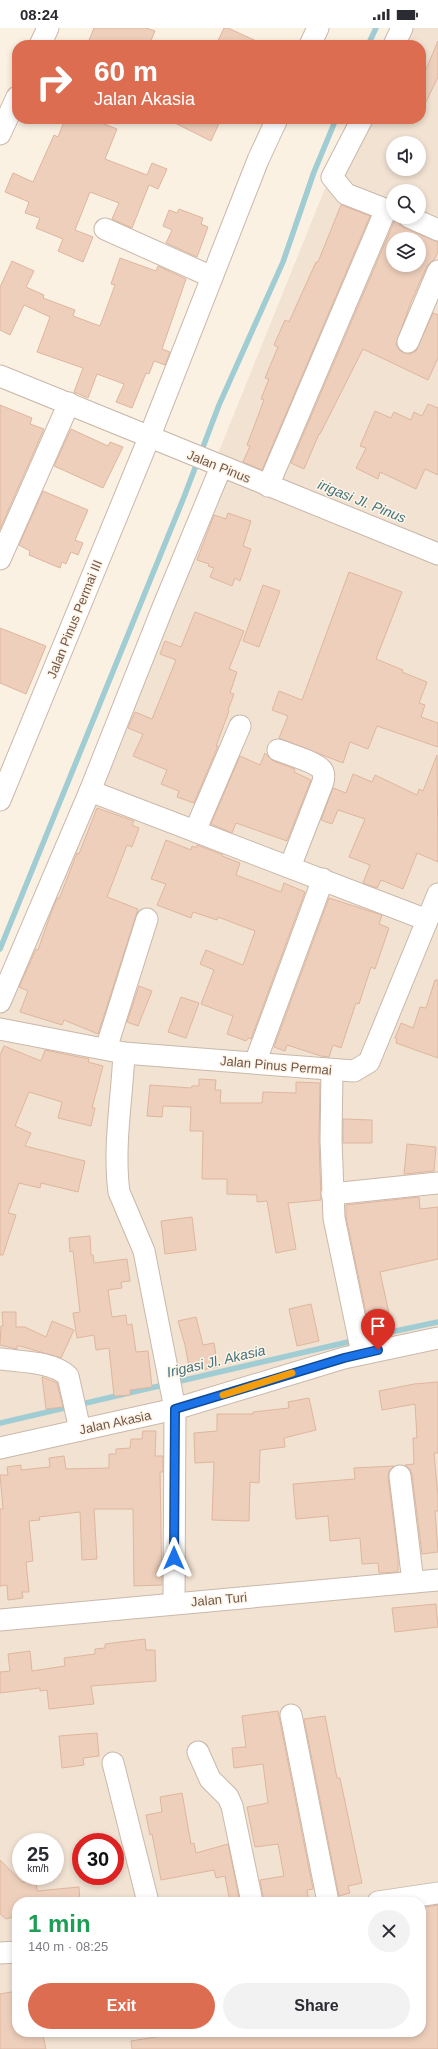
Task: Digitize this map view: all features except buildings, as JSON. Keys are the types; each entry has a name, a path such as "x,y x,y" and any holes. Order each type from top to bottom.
{"street":[{"path":"42,40 48,28"},
{"path":"312,40 318,28"},
{"path":"396,40 402,28"},
{"path":"0,134 12,108"},
{"name":"Jalan Pinus Permai III","path":"0,800 149,438 258,160 275,124"},
{"path":"360,124 332,177 346,194 386,209"},
{"path":"268,486 381,218 386,214"},
{"path":"425,224 438,230"},
{"path":"104,230 212,277"},
{"path":"408,342 438,272"},
{"name":"Jalan Pinus","path":"0,376 69,403 149,438 268,486 437,551"},
{"path":"0,559 69,403"},
{"path":"0,1002 90,791 163,607 216,465"},
{"path":"195,830 240,726"},
{"path":"278,750 316,766 322,770 324,776 290,867"},
{"path":"90,791 323,879 433,909"},
{"path":"255,1063 323,879"},
{"name":"Jalan Pinus Permai","path":"0,1029 115,1051 354,1071 369,1062 433,909"},
{"path":"147,919 115,1051 117,1159 119,1192 144,1251 175,1409 174,1603"},
{"path":"332,1070 332,1194 344,1269 362,1353"},
{"path":"332,1194 438,1183"},
{"name":"Jalan Akasia","path":"0,1448 175,1409 362,1353 438,1338"},
{"path":"0,1358 63,1371 68,1376 80,1430"},
{"path":"400,1476 413,1582"},
{"name":"Jalan Turi","path":"0,1620 438,1580"},
{"path":"291,1715 327,1897"},
{"path":"198,1752 210,1779 228,1797 232,1806 251,1897"},
{"path":"113,1763 147,1897"},
{"path":"411,1897 438,1893"},
{"path":"0,1953 12,1952"}],"shaded area":[{"path":"391,28 438,28 438,2049 0,2049 0,994 351,124 426,124 426,40 386,40"}],"waterway":[{"path":"370,40 376,28"},
{"path":"0,949 184,497 219,405 283,262 314,172 334,124"},
{"name":"Irigasi Jl. Akasia","path":"386,1333 438,1322"},
{"name":"Irigasi Jl. Akasia","path":"0,1423 378,1335"}],"slow traffic":[{"path":"223,1395 292,1373"}],"route":[{"path":"174,1558 175,1409 344,1358 378,1350"}],"water label":[{"name":"irigasi Jl. Pinus","path":"362,501"}]}
